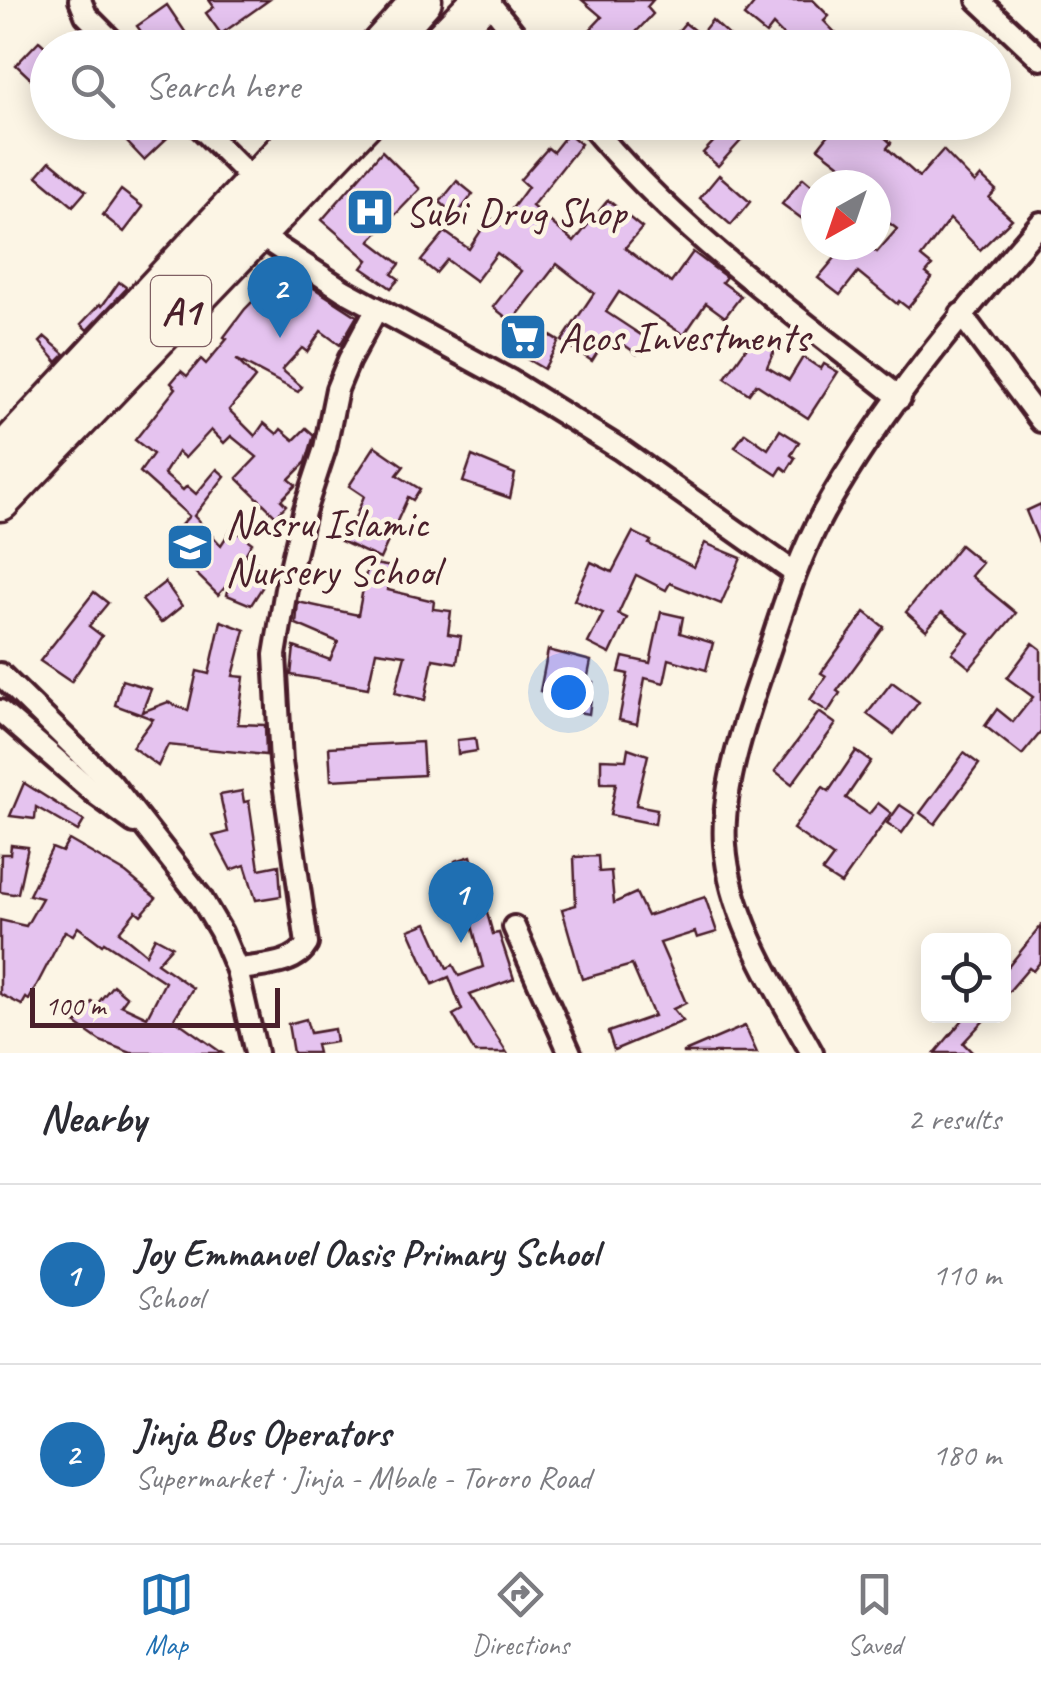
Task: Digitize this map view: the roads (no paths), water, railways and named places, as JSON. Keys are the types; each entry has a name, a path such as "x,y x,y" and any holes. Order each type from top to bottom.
{"highway":[{"path":"395,30 422,0"},
{"path":"454,30 484,0"},
{"name":"A1","path":"0,457 296,140"},
{"name":"A1","path":"0,501 346,140"}],"street":[{"path":"80,0 86,15 101,30"},
{"path":"484,0 510,30"},
{"path":"978,0 1010,30"},
{"path":"1011,31 1041,59"},
{"path":"213,140 257,184"},
{"path":"604,140 644,186 734,266 900,398"},
{"path":"812,1053 750,933 725,845 728,802 749,706 795,573 823,513 961,314 1041,223"},
{"path":"256,233 620,449 795,573"},
{"path":"237,970 292,960 307,944 280,762 276,655 286,588 337,390 348,360 377,308"},
{"path":"961,314 1041,421"},
{"path":"0,674 111,783 200,898 221,932 237,970 256,1053"},
{"path":"0,711 98,796 152,835"},
{"path":"514,927 570,1053"}],"place":[{"name":"Subi Drug Shop","path":"370,212"},
{"name":"Acos Investments","path":"523,337"},
{"name":"Jinja Bus Operators","path":"280,338"},
{"name":"Nasru Islamic Nursery School","path":"190,547"},
{"name":"Joy Emmanuel Oasis Primary School","path":"461,943"}]}
